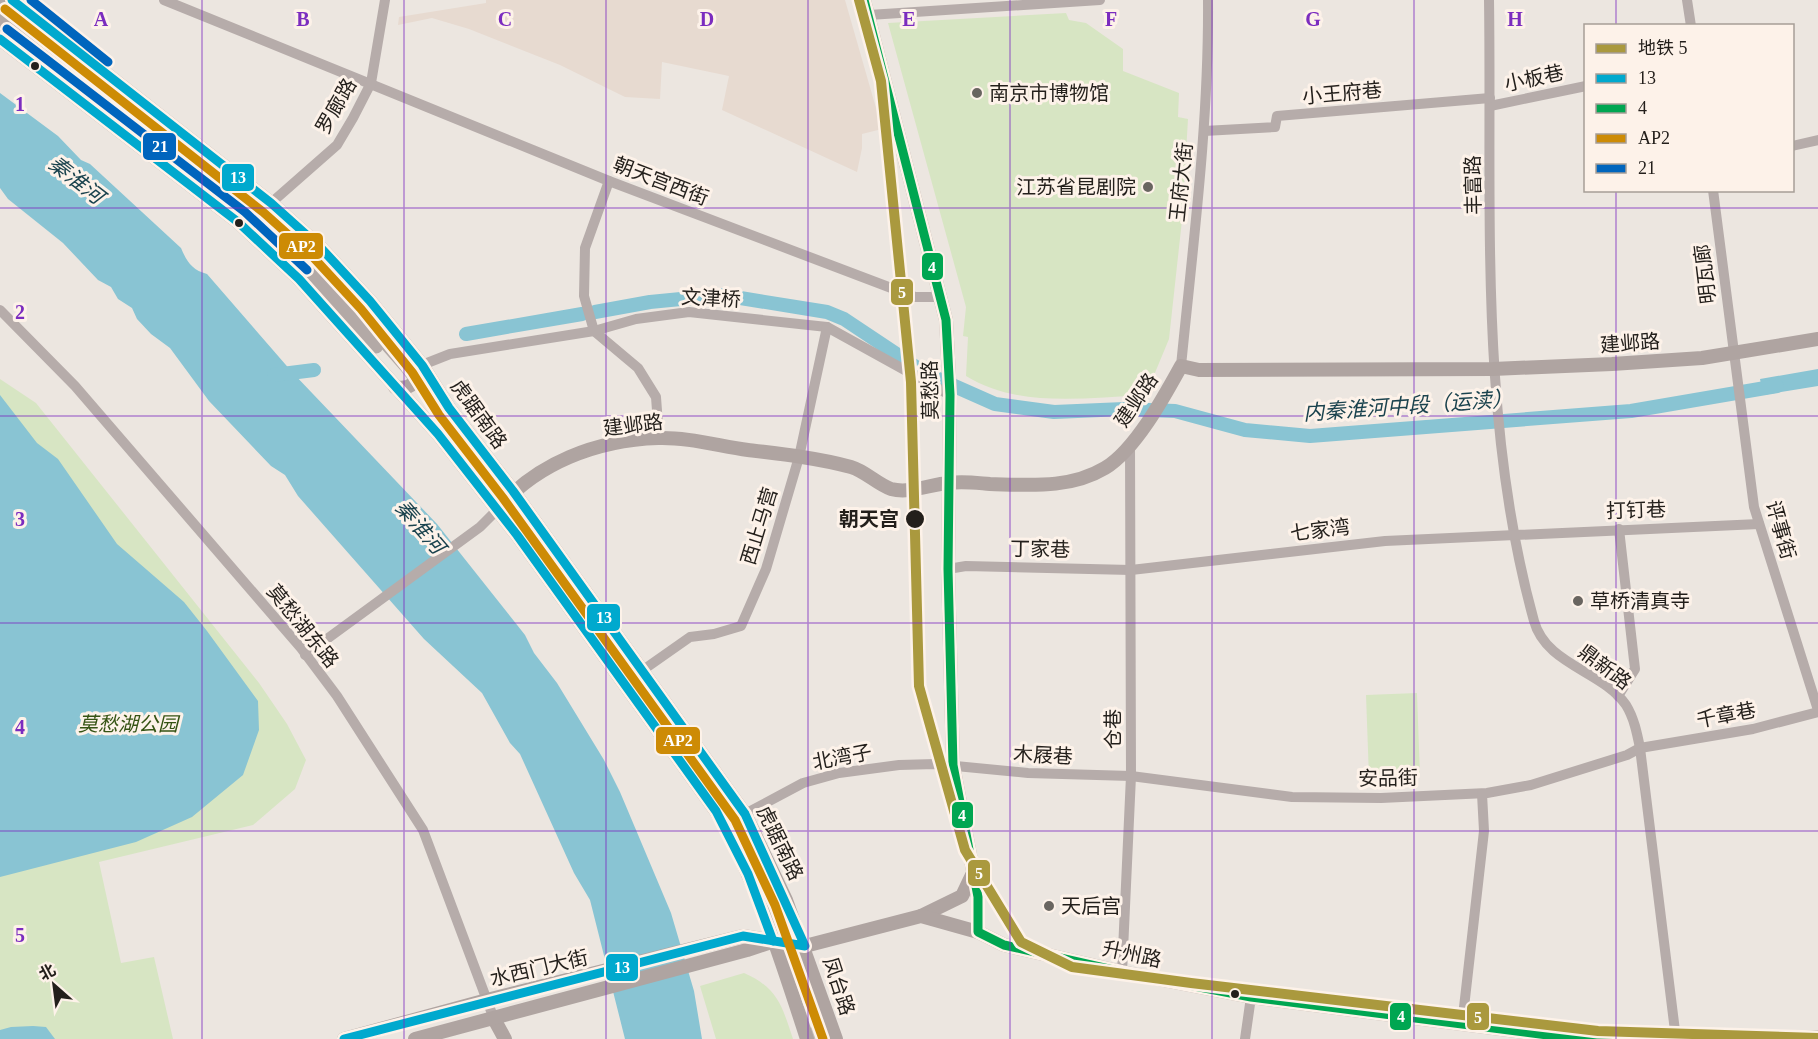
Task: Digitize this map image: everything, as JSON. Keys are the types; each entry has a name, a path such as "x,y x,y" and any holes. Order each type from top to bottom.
{"highway":[{"path":"0,6 67,67 120,129"},
{"path":"0,21 67,67 205,173 251,203 317,264 401,367"},
{"path":"67,67 125,90"},
{"path":"182,131 205,173"},
{"path":"150,152 205,173"}],"main road":[{"name":"莫愁路","path":"864,0 942,297 950,358 948,569 953,765 978,897 978,932"},
{"name":"虎踞南路","path":"21,3 125,90 182,131 271,203 327,255 370,301 422,365 449,408 513,491 745,814 777,879 805,945"},
{"path":"0,39 150,152 238,222 299,279 438,434 652,719 716,811 731,837 754,889 806,1036"},
{"name":"建邺路","path":"497,510 513,491 532,475 554,464 587,451 615,444 659,438 799,457 854,468 893,489 925,488 949,483 1058,484 1082,480 1108,466 1130,444 1165,394 1180,366 1199,370 1493,369 1612,364 1733,354 1818,339"},
{"path":"394,387 402,389 413,385 419,377 422,365"},
{"path":"773,941 805,945 921,916 962,897 974,873"},
{"path":"754,889 767,897 771,896 777,879"},
{"path":"921,916 978,932"},
{"name":"升州路","path":"978,932 1004,945 1122,972 1251,997 1563,1037 1676,1039"},
{"name":"水西门大街","path":"344,1039 487,1000 743,936 773,941"},
{"name":"水西门大街","path":"415,1039 747,950 773,941"},
{"name":"凤台路","path":"805,945 836,1039"},
{"path":"494,1019 506,1039"},
{"path":"1790,1039 1818,1037"}],"street":[{"name":"朝天宫西街","path":"164,0 609,181 915,297 942,297"},
{"name":"罗廊路","path":"271,203 338,145 371,83 385,0"},
{"path":"869,15 1100,0"},
{"name":"王府大街","path":"1180,366 1209,67 1208,0"},
{"name":"丰富路","path":"1489,0 1493,369"},
{"path":"1687,0 1691,24"},
{"name":"小板巷","path":"1490,102 1584,86"},
{"name":"小王府巷","path":"1204,131 1275,127 1278,117 1490,102"},
{"path":"1794,146 1818,140"},
{"path":"609,181 585,248 584,296 594,332 638,368 656,397 659,438"},
{"name":"明瓦廊","path":"1713,192 1733,354"},
{"name":"莫愁湖东路","path":"0,310 75,386 305,655 337,696 423,830 494,1019"},
{"name":"文津桥","path":"422,365 450,354 594,332 636,319 689,312 827,327 950,395"},
{"name":"西止马营","path":"643,670 690,637 714,634 741,626 766,569 799,457 827,327"},
{"name":"评事街","path":"1733,354 1739,381 1754,507 1818,712"},
{"name":"鼎新路","path":"1493,369 1498,433 1514,534 1534,624 1550,649 1618,696 1633,720 1640,748 1676,1039"},
{"name":"仓巷","path":"1122,972 1131,776 1130,444"},
{"path":"305,655 378,605 480,527 497,510"},
{"name":"打钉巷","path":"1514,534 1760,524"},
{"path":"1618,696 1635,669 1619,529"},
{"name":"七家湾","path":"1131,570 1360,543 1514,534"},
{"name":"丁家巷","path":"948,569 966,566 1131,570"},
{"name":"千章巷","path":"1640,748 1753,729 1818,712"},
{"name":"安品街","path":"1131,776 1292,797 1380,798 1482,794 1531,785 1627,755 1640,748"},
{"name":"北湾子","path":"745,814 803,783 839,773 899,765 953,765"},
{"name":"木屐巷","path":"953,765 1028,773 1131,776"},
{"path":"1462,1025 1484,831 1482,794"},
{"path":"1245,1039 1251,997"}],"shaded area":[{"path":"486,0 845,0 882,129 862,134 862,148 857,172 722,110 729,76 662,62 660,99 625,97 560,65 469,29 432,18 398,25 399,17 486,3"}],"green space":[{"path":"1066,13 1069,20 1086,23 1123,49 1123,71 1179,93 1178,117 1188,119 1182,220 1169,339 1152,380 1143,395 1075,399 1029,397 986,386 966,376 968,337 963,336 966,307 888,23"},
{"name":"莫愁湖公园","path":"0,379 36,403 259,683 287,724 306,760 295,789 253,825 99,862 121,963 154,957 173,1039 0,1039"},
{"path":"1417,693 1420,776 1369,778 1366,695"},
{"path":"744,973 772,992 782,1008 793,1039 716,1039 700,986"}],"water":[{"name":"秦淮河","path":"0,93 58,136 81,160 90,164 181,248 194,268 207,274 292,372 437,524 525,635 534,653 557,683 604,760 620,792 671,913 694,991 702,1039 625,1039 590,900 574,873 520,754 510,743 482,693 424,639 298,496 285,475 271,466 209,401 170,348 151,334 137,319 132,308 118,299 111,287 98,280 63,243 8,199 0,188"},
{"path":"1818,369 1818,386 1763,395 1760,379"},
{"name":"莫愁湖公园","path":"0,395 37,443 58,459 117,544 184,602 207,631 258,701 259,730 243,775 192,817 136,842 0,877"},
{"path":"33,1026 46,1027 55,1039 0,1039 0,1030"}],"waterway":[{"name":"内秦淮河中段（运渎）","path":"595,312 650,302 722,295 827,312 844,319 925,373 995,404 1054,412 1124,409 1175,411 1245,430 1310,436 1631,411 1777,386"},
{"path":"466,334 582,314"},
{"path":"274,375 314,370"}],"tunnel":[{"path":"405,364 517,507"},
{"path":"498,499 555,576"},
{"path":"722,811 735,831 746,856"},
{"path":"759,857 784,915 827,1039"},
{"path":"796,984 815,1039"}],"metro line":[{"name":"5","path":"859,0 881,81 911,382 919,686 965,850 1021,942 1072,967 1191,983 1598,1031 1818,1038"}],"transit line":[{"name":"13","path":"12,0 271,203 320,247 370,301 422,365 449,408 513,491 745,814 805,946 743,936 344,1039"},
{"name":"21","path":"31,0 108,62"},
{"name":"4","path":"864,0 946,320 950,395 948,569 953,765 978,897 978,932 1004,945 1122,972 1251,997 1563,1037 1675,1039"},
{"name":"AP2","path":"5,9 263,212 312,256 361,309 412,372 439,415 503,498 735,820 775,905 823,1039"},
{"name":"21","path":"7,29 245,212 307,270"},
{"name":"13","path":"0,39 238,222 299,279 438,434 517,535 716,811 748,874 773,941"}],"place":[{"name":"南京市博物馆","path":"977,93"},
{"name":"江苏省昆剧院","path":"1148,187"},
{"name":"朝天宫","path":"915,519"},
{"name":"草桥清真寺","path":"1578,601"},
{"name":"天后宫","path":"1049,906"}]}
